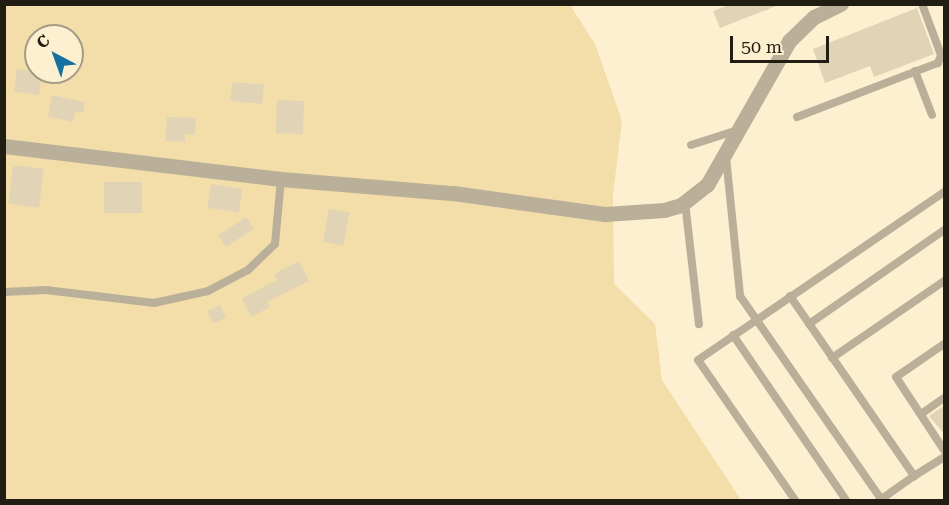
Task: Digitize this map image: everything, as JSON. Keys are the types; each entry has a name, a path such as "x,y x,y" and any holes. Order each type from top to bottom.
{"street":[{"path":"4,146 281,179 453,193 605,214 654,211 686,202 707,185 789,41 814,17 841,4"}],"lane":[{"path":"797,117 938,63 941,55 922,4"},
{"path":"915,71 932,115"},
{"path":"691,145 738,129"},
{"path":"725,152 740,296 881,500 945,457"},
{"path":"4,292 46,290 154,303 208,291 248,270 275,244 281,179"},
{"path":"795,501 698,360 945,192"},
{"path":"686,202 699,324"},
{"path":"809,324 945,230"},
{"path":"832,358 945,280"},
{"path":"790,296 914,476"},
{"path":"733,335 846,501"},
{"path":"945,344 896,377 945,450"},
{"path":"921,414 945,398"}],"shaded area":[{"path":"4,5 570,5 595,44 622,121 613,195 614,284 655,324 662,380 741,500 5,500"}],"building":[{"path":"731,4 779,5 720,28 713,11"},
{"path":"917,8 934,54 874,77 870,66 825,83 813,49"},
{"path":"17,69 24,70 24,84 40,84 39,95 14,92"},
{"path":"232,82 264,85 262,104 230,101"},
{"path":"52,95 85,102 83,113 75,112 73,122 48,117"},
{"path":"277,100 304,101 303,134 276,133"},
{"path":"167,117 196,118 195,135 185,134 185,142 165,141"},
{"path":"13,165 44,169 39,207 8,204"},
{"path":"104,182 142,182 142,213 104,213"},
{"path":"211,184 243,189 239,213 207,208"},
{"path":"329,209 350,213 343,245 323,241"},
{"path":"246,217 254,229 226,247 219,235"},
{"path":"299,261 309,281 267,302 270,307 251,317 242,298 277,280 274,274"},
{"path":"220,305 226,318 213,324 207,311"},
{"path":"945,405 945,435 929,416"}]}
